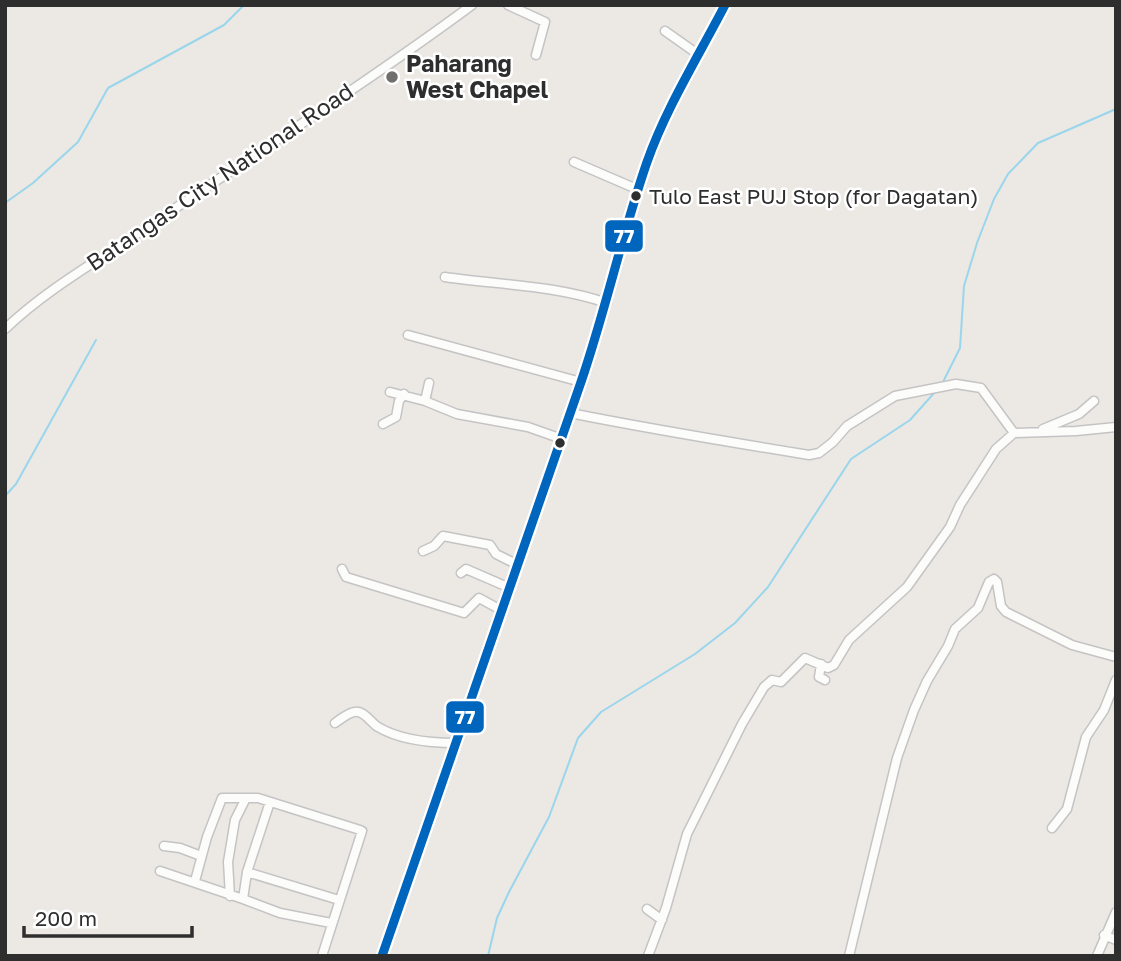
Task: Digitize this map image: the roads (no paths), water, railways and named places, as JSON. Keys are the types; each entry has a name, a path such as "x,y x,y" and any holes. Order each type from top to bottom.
{"main road":[{"path":"382,956 582,382 639,190 659,134 725,5"}],"street":[{"name":"Batangas City National Road","path":"5,329 56,286 430,37 472,5"},
{"path":"508,5 545,22 536,55"},
{"path":"666,31 699,55"},
{"path":"574,162 639,190"},
{"path":"445,277 557,290 607,303"},
{"path":"408,335 582,382"},
{"path":"425,401 429,383"},
{"path":"570,413 654,430 809,455 819,453 833,442 846,426 895,396 956,384 981,388 1014,433"},
{"path":"390,392 404,394 457,414 528,427 562,439"},
{"path":"383,424 396,417 399,401 404,394"},
{"path":"648,956 662,920 687,834 742,724 764,687 772,680 781,682 802,659 807,658 828,668 834,665 849,640 907,587 950,527 960,505 996,449 1014,433 1040,430 1079,414 1094,401"},
{"path":"1040,430 1076,431 1116,427"},
{"path":"423,551 434,546 443,536 490,545 496,554 518,565"},
{"path":"342,569 346,577 464,613 479,598 501,610"},
{"path":"461,573 466,569 510,588"},
{"path":"849,956 880,819 906,732 934,668 955,629 978,608 989,582 994,579 997,582 1001,606 1006,612 1072,645 1116,657"},
{"path":"821,664 819,677 825,680"},
{"path":"1052,828 1067,809 1086,737 1104,710 1116,680"},
{"path":"335,723 359,712 378,727 393,733 429,742 456,743"},
{"path":"195,881 220,801 227,797 258,798 362,831 322,956"},
{"path":"230,896 228,862 236,820 246,798"},
{"path":"243,900 247,872 270,802"},
{"path":"164,846 180,848 201,856"},
{"path":"160,871 195,881 204,887 280,913 331,923"},
{"path":"247,872 339,900"},
{"path":"648,909 662,920"},
{"path":"1097,956 1116,912"},
{"path":"1104,935 1116,940"}],"waterway":[{"path":"5,203 33,183 78,142 108,88 224,25 244,5"},
{"path":"943,382 960,348 964,286 977,243 994,199 1008,174 1038,143 1116,109"},
{"path":"5,496 16,484 96,340"},
{"path":"488,956 497,918 549,817 578,738 601,712 695,654 735,623 768,587 851,459 910,420 935,392"}],"place":[{"name":"Paharang West Chapel","path":"392,77"},
{"name":"Tulo East PUJ Stop (for Dagatan)","path":"636,196"}]}
